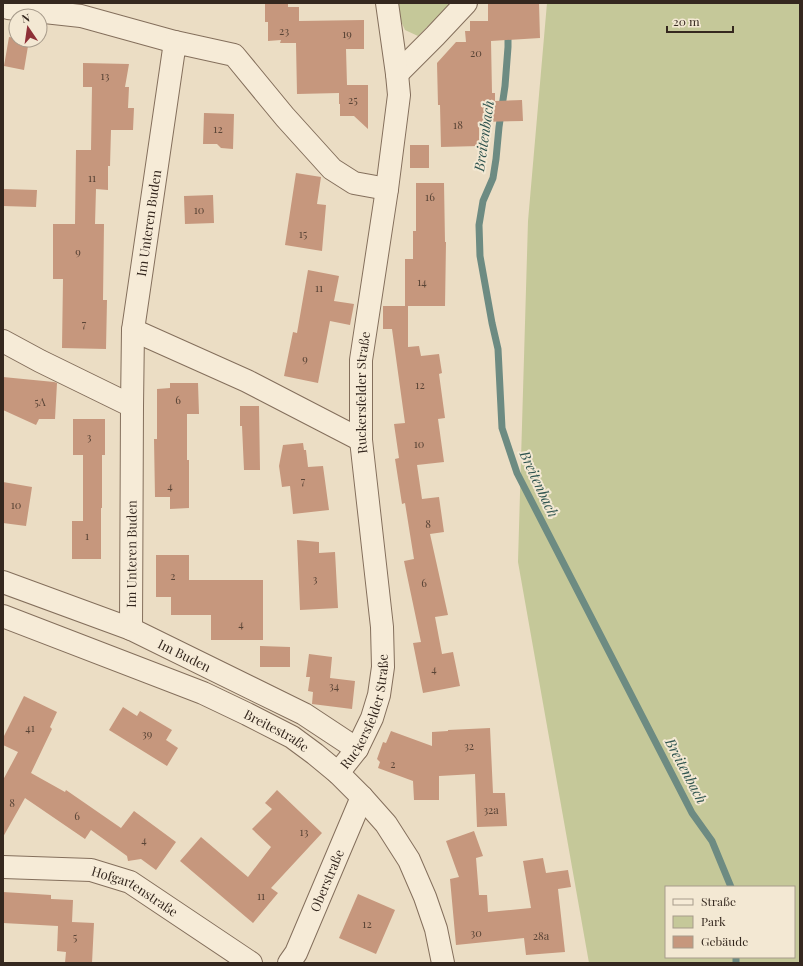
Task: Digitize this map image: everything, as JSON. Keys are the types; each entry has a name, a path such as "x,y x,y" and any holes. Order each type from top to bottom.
{"street":[{"name":"Ruckersfelder Straße","path":"338,773 357,749 372,718 379,695 383,667 382,627 362,440 361,360 387,189 399,95 387,3"},
{"path":"397,74 466,3"},
{"path":"48,12 81,16 175,42 234,55 285,117 332,169 354,183 387,189"},
{"name":"Im Unteren Buden","path":"131,629 133,330 175,42"},
{"path":"133,330 248,381 362,440"},
{"path":"3,341 40,361 132,406"},
{"name":"Im Buden","path":"3,582 131,629 304,714 357,749"},
{"name":"Breitestraße","path":"3,616 203,693 292,738 315,754 338,773 386,824 409,860 425,897 436,929 443,963"},
{"name":"Oberstraße","path":"289,963 296,953 362,797"},
{"name":"Hofgartenstraße","path":"3,867 91,870 130,882 251,963"}],"green space":[{"path":"396,3 451,3 418,36 405,30 396,10"},
{"path":"547,3 800,3 800,963 589,963 518,562 528,221"}],"building":[{"path":"265,3 288,3 288,7 299,7 299,21 364,20 364,49 346,49 347,85 368,85 368,129 354,116 340,116 339,93 297,94 296,43 280,43 281,40 268,41 268,22 265,22"},
{"path":"488,3 539,3 540,38 491,41 492,93 495,93 495,101 522,100 523,121 479,122 479,146 441,147 437,63 456,42 466,42 465,31 470,31 470,21 488,21"},
{"path":"8,43 8,48 28,48 24,70 4,66"},
{"path":"83,63 129,64 125,87 129,87 128,108 134,108 133,130 111,130 108,190 96,189 95,224 104,224 103,300 107,300 106,349 62,348 63,279 53,279 53,224 75,224 76,150 91,150 92,87 83,87"},
{"path":"204,113 234,114 233,149 221,148 217,144 203,144"},
{"path":"410,145 429,145 429,168 410,168"},
{"path":"296,173 321,177 317,204 326,205 322,251 285,245"},
{"path":"416,183 444,183 446,242 445,306 405,306 405,259 413,259 413,231 416,231"},
{"path":"3,189 37,190 36,207 3,206"},
{"path":"213,195 214,223 185,224 184,196"},
{"path":"308,270 339,276 334,301 354,304 350,325 330,321 318,383 284,376 293,332 297,333"},
{"path":"383,306 408,306 408,347 419,346 421,356 439,354 442,373 439,374 445,418 438,419 444,462 417,465 422,499 439,497 444,532 430,534 448,615 435,617 442,654 453,652 460,686 423,693 413,643 421,642 404,561 414,559 405,503 402,504 395,459 399,458 394,424 405,423 392,329 383,329"},
{"path":"3,377 57,383 55,419 39,419 36,425 3,410"},
{"path":"170,383 198,383 199,414 187,414 189,508 170,509 170,497 155,497 154,439 157,439 157,389 170,388"},
{"path":"240,406 259,406 260,470 244,470 242,426 240,426"},
{"path":"73,419 105,419 105,455 102,455 101,559 72,559 72,521 83,521 83,455 73,455"},
{"path":"303,443 304,450 306,450 308,467 323,466 329,510 293,514 290,486 282,487 279,466 283,445"},
{"path":"3,482 32,487 26,526 3,523"},
{"path":"297,540 319,542 319,553 335,552 338,608 300,610"},
{"path":"156,555 189,555 189,580 263,580 263,640 211,640 211,615 171,615 171,597 156,597"},
{"path":"260,646 290,647 290,667 260,667"},
{"path":"309,654 332,657 330,678 355,681 352,709 312,704 313,692 308,691 310,677 306,677"},
{"path":"24,696 57,712 50,727 52,729 31,773 65,792 66,790 121,828 134,811 176,842 156,870 141,859 128,861 127,856 91,830 85,839 25,798 3,837 3,780 18,752 3,745 3,738"},
{"path":"123,707 137,716 140,711 172,730 166,740 178,748 167,766 109,730"},
{"path":"490,728 493,793 505,793 507,826 477,827 475,774 439,776 439,800 414,800 413,781 378,768 380,762 377,759 383,742 386,743 391,731 432,746 432,732"},
{"path":"277,790 322,833 271,888 278,893 253,923 180,861 201,837 248,877 271,847 252,829 272,809 265,803"},
{"path":"474,831 483,856 476,858 479,895 487,895 488,912 531,908 523,861 543,858 546,873 568,870 571,887 558,889 565,952 526,955 524,938 456,945 450,879 459,877 446,841"},
{"path":"3,892 51,895 51,899 73,900 72,922 94,923 92,963 65,963 66,952 57,951 58,926 3,923"},
{"path":"358,894 395,910 376,954 339,938"}],"waterway":[{"name":"Breitenbach","path":"508,31 505,86 496,159 493,178 483,201 479,225 480,256 498,349 502,428 517,473 692,813 712,841 731,886"},
{"name":"Breitenbach","path":"736,958 736,963"}]}
